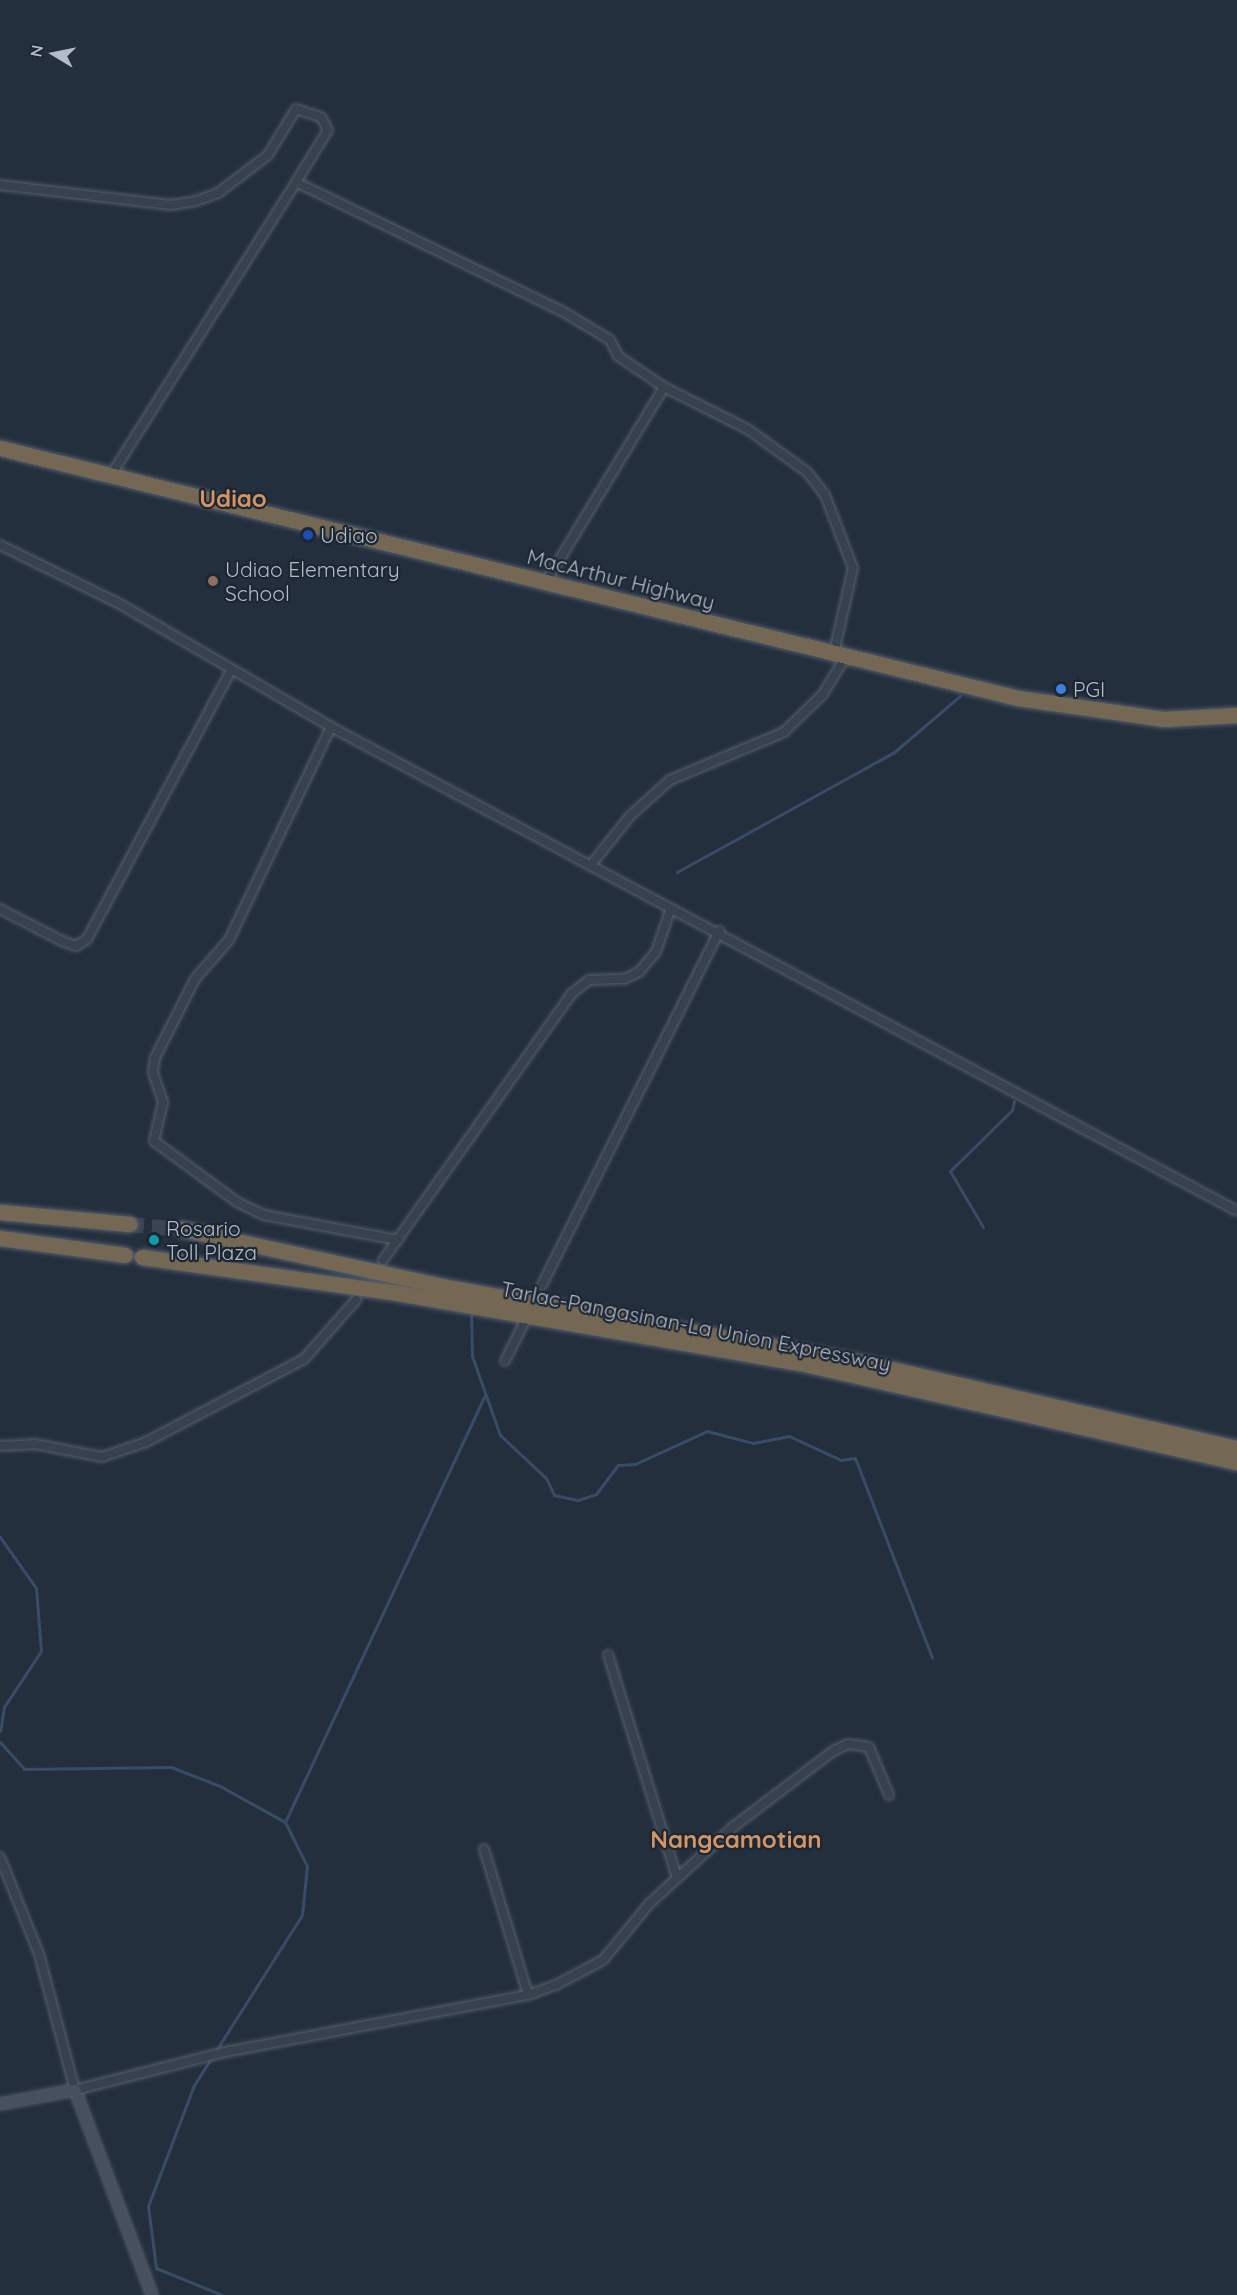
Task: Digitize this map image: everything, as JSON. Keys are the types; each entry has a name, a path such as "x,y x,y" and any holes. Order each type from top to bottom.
{"highway":[{"name":"MacArthur Highway","path":"0,448 840,654 1111,715 1237,715"},
{"path":"0,1212 129,1224"},
{"name":"Tarlac-Pangasinan-La Union Expressway","path":"182,1229 441,1286 865,1363 1237,1448"},
{"path":"0,1238 125,1255"},
{"name":"Tarlac-Pangasinan-La Union Expressway","path":"142,1257 392,1292 809,1365 1237,1462"}],"street":[{"path":"0,185 171,205 196,201 218,193 268,155 296,109 321,117 328,130 111,475"},
{"path":"296,183 562,311 610,340 618,356 664,387 749,430 820,486 853,568 840,654 822,694 784,732 670,780 630,816 591,865"},
{"path":"546,582 664,387"},
{"path":"0,545 120,604 331,727 671,908 719,931 1237,1210"},
{"path":"0,909 75,946 87,939 232,669"},
{"path":"331,727 229,940 195,980 155,1059 163,1102 154,1141 255,1211 398,1240"},
{"path":"383,1260 571,994 590,980 624,979 639,972 656,952 671,908"},
{"path":"542,1285 719,931"},
{"path":"0,1446 34,1444 102,1457 146,1442 304,1359 356,1300"},
{"path":"505,1361 524,1323"},
{"path":"608,1655 677,1878"},
{"path":"0,2104 75,2090 225,2052 528,1995 603,1960 677,1878 763,1799 848,1744 877,1753 890,1795"},
{"path":"484,1849 528,1995"},
{"path":"0,1857 39,1954 75,2090 152,2295"}],"waterway":[{"path":"677,872 893,753 960,696"},
{"path":"983,1227 950,1171 1012,1110 1014,1101"},
{"path":"471,1314 472,1356 500,1435 546,1478 554,1495 578,1500 596,1494 618,1465 635,1464 707,1431 753,1443 789,1436 841,1460 855,1458 932,1658"},
{"path":"285,1822 485,1396"},
{"path":"0,1537 36,1588 41,1651 4,1707 0,1731"},
{"path":"0,1742 24,1769 171,1767 220,1786 285,1822 307,1866 302,1915 194,2085 148,2206 156,2268 222,2295"}],"tunnel":[{"path":"129,1224 182,1229"}],"place":[{"name":"Udiao","path":"308,535"},
{"name":"Udiao Elementary School","path":"213,581"},
{"name":"PGI","path":"1061,689"},
{"name":"Rosario Toll Plaza","path":"154,1240"}],"district":[{"name":"Udiao","path":"233,499"},
{"name":"Nangcamotian","path":"736,1840"}]}
